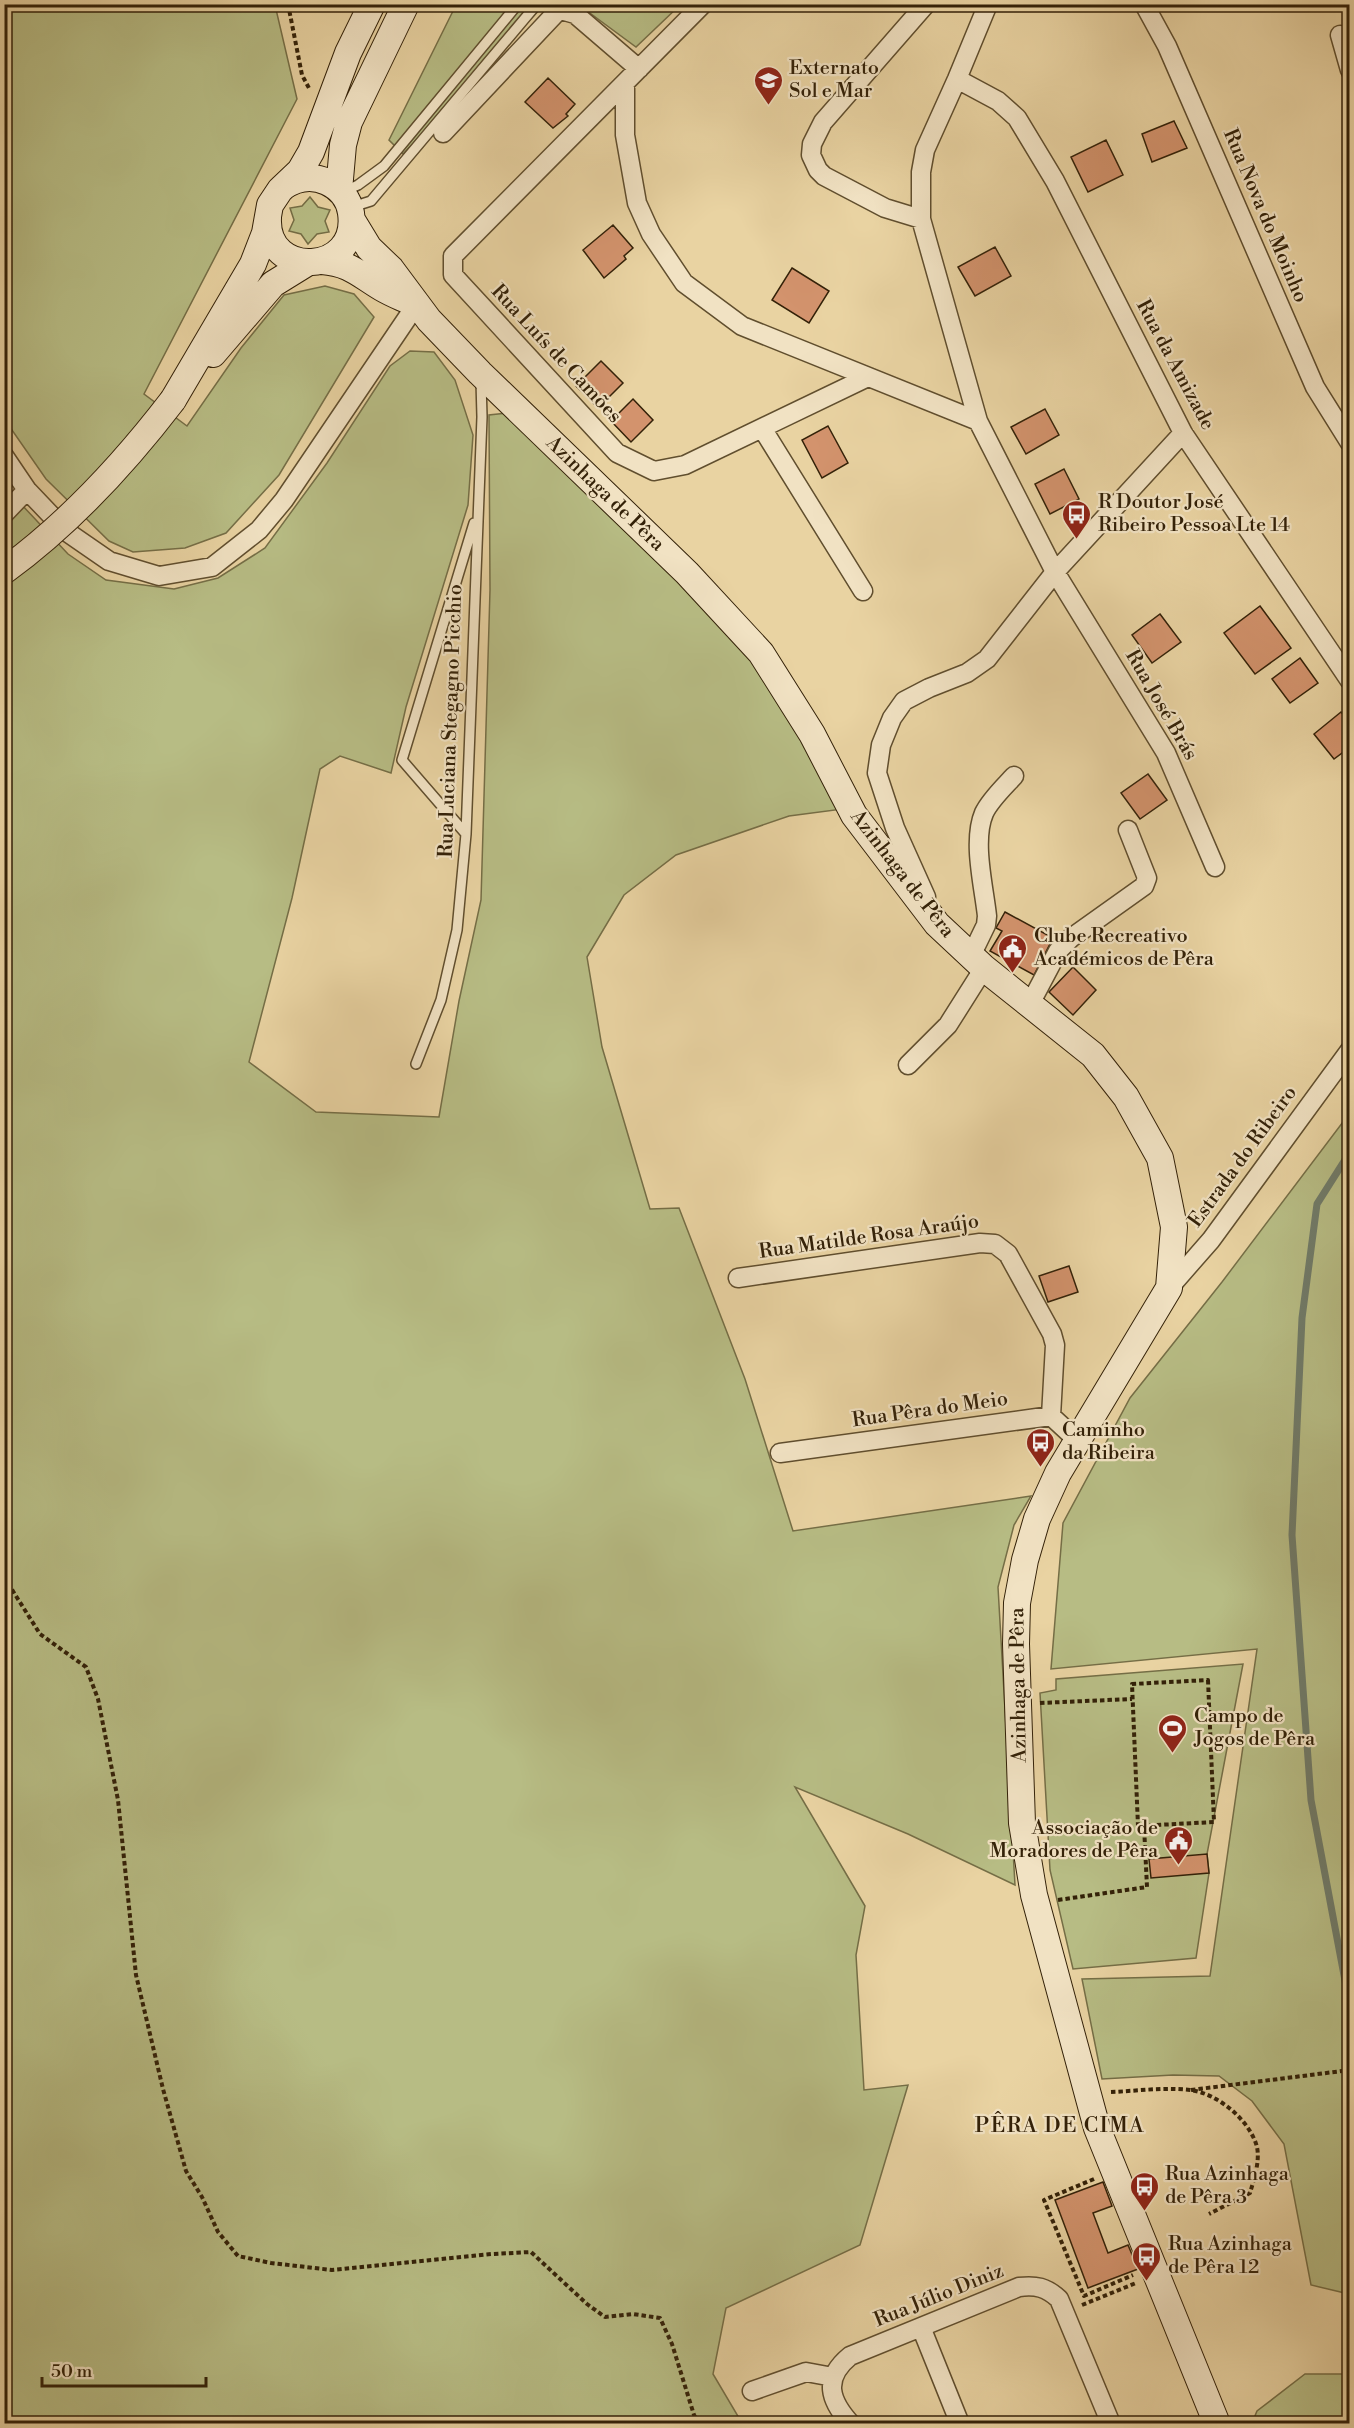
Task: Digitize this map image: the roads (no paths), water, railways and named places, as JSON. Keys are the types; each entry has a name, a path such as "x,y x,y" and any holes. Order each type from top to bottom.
{"street":[{"path":"173,400 253,264 262,241 270,205 280,190 306,163 348,53 372,4"},
{"path":"4,572 81,506 116,470 273,284 314,262 335,254 346,242 343,145 349,122 406,4"},
{"name":"Rua Luís de Camões","path":"702,4 453,256 453,275 616,453 654,471 685,465 868,377"},
{"path":"921,219 885,208 824,176 818,170 811,155 812,144 823,122 926,4"},
{"name":"Rua José Brás","path":"988,4 925,150 921,172 921,219 978,421 1055,572 1166,753 1215,867"},
{"name":"Rua Nova do Moinho","path":"1144,4 1167,46 1315,387 1350,443"},
{"path":"443,133 561,10 575,14 639,69"},
{"path":"1341,35 1350,70"},
{"name":"Rua da Amizade","path":"957,79 998,101 1017,118 1055,181 1182,433 1350,681"},
{"path":"625,84 625,135 637,202 651,234 684,284 742,326 978,421"},
{"path":"280,190 294,181 310,178 325,181 345,203"},
{"name":"Azinhaga de Pêra","path":"345,203 369,248 391,269 416,305 480,373 687,573 761,653 812,734 854,815 937,924 978,962 1093,1055 1126,1097 1160,1158 1174,1227 1169,1288 1058,1473 1038,1519 1025,1560 1017,1603 1016,1644 1022,1823 1034,1895 1097,2128 1216,2424"},
{"path":"268,214 269,233 278,249 293,260 314,262"},
{"name":"Azinhaga de Pêra","path":"314,262 341,264 354,269 381,287 416,305"},
{"path":"4,456 27,490 67,532 109,561 159,576 212,567 259,530 284,500 416,305"},
{"path":"762,428 863,591"},
{"path":"937,924 895,828 877,773 881,745 892,718 904,701 967,673 987,659 1055,572 1182,433"},
{"path":"4,514 27,490"},
{"path":"908,1065 948,1025 978,962 987,916 980,857 981,823 985,810 1014,776"},
{"path":"1030,1004 1059,951 1071,938 1144,886 1147,878 1128,830"},
{"name":"Estrada do Ribeiro","path":"1169,1288 1211,1240 1350,1050"},
{"name":"Rua Matilde Rosa Araújo","path":"738,1278 980,1243 995,1244 1008,1254 1053,1334 1055,1345 1050,1416"},
{"path":"1050,1416 1077,1440"},
{"name":"Rua Pêra do Meio","path":"780,1454 1050,1416"},
{"name":"Rua Júlio Diniz","path":"833,2377 842,2362 850,2356 1019,2288 1030,2286 1050,2291 1059,2299 1111,2424"},
{"path":"921,2327 960,2424"},
{"path":"752,2391 806,2372 833,2377 834,2401 851,2424"}],"lane":[{"path":"345,203 358,185 384,166 518,4"},
{"path":"345,203 371,201 537,4"},
{"name":"Rua Luciana Stegagno Picchio","path":"416,1064 441,1000 457,930 466,834 482,417 480,373"},
{"path":"466,834 402,760 478,510"}],"waterway":[{"path":"1350,1152 1317,1204 1302,1318 1292,1535 1311,1800 1350,2007"}],"place":[{"name":"Externato Sol e Mar","path":"768,106"},
{"name":"R Doutor José Ribeiro Pessoa Lte 14","path":"1077,540"},
{"name":"Clube Recreativo Académicos de Pêra","path":"1013,974"},
{"name":"Caminho da Ribeira","path":"1041,1468"},
{"name":"Campo de Jogos de Pêra","path":"1173,1754"},
{"name":"Associação de Moradores de Pêra","path":"1179,1866"},
{"name":"Rua Azinhaga de Pêra 3","path":"1144,2212"},
{"name":"Rua Azinhaga de Pêra 12","path":"1147,2282"}],"district":[{"name":"PÊRA DE CIMA","path":"1060,2126"}]}
